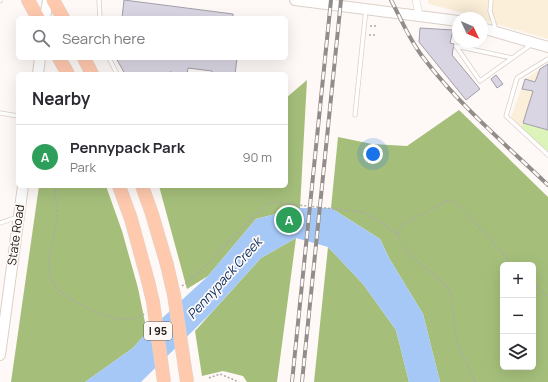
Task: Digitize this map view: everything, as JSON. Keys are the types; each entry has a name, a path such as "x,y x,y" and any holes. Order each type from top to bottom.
{"highway":[{"path":"28,0 37,16"},
{"path":"53,0 62,16"},
{"path":"60,60 67,72"},
{"path":"85,60 91,72"},
{"name":"I 95","path":"120,188 131,218 153,302 164,382"},
{"name":"I 95","path":"143,188 152,214 174,295 187,382"}],"main road":[{"path":"46,16 48,0"},
{"path":"295,0 452,20"},
{"path":"488,30 548,48"},
{"path":"38,72 40,60"},
{"name":"State Road","path":"0,354 22,188"}],"street":[{"path":"416,0 419,15"}],"lane":[{"path":"99,0 100,16"},
{"path":"491,0 490,11 496,32"},
{"path":"355,115 366,8"},
{"path":"512,58 456,46 480,81 533,43"},
{"path":"548,59 517,78 506,116 548,155"},
{"path":"110,60 116,72"},
{"path":"0,114 16,116"},
{"path":"0,223 18,217"}],"path":[{"path":"397,234 403,224 447,201 454,202 462,208 509,262"},
{"path":"271,202 362,212 376,219 397,234 409,254 446,286 451,294 456,340 475,382"},
{"path":"536,286 548,296"},
{"path":"209,378 220,374 239,382"}],"shaded area":[{"path":"428,0 548,0 548,39 488,22 488,12 459,12 429,4"},
{"path":"548,64 548,152 511,117 525,79"}],"green space":[{"path":"307,80 300,208 256,219 208,276 187,289 160,188 288,188 288,96"},
{"path":"459,110 548,197 548,382 440,382 423,314 389,258 380,239 331,208 338,137 372,144 407,146"},
{"path":"523,123 548,130 548,152 531,141 520,131"},
{"path":"39,188 107,188 122,231 138,288 147,332 133,348 85,382 11,382"},
{"path":"296,238 277,382 247,382 243,376 223,371 202,376 195,331 261,258"},
{"path":"328,247 363,284 396,330 409,382 314,382"}],"water":[{"name":"Pennypack Creek","path":"300,208 331,208 380,239 389,258 423,314 440,382 409,382 396,330 363,284 328,247 296,238 261,258 211,313 141,382 85,382 133,348 147,332 208,276 256,219"}],"building":[{"path":"124,0 233,14 233,16 122,16"},
{"path":"420,28 452,30 450,43 452,44 452,48 453,48 452,55 480,89 466,100 419,42"},
{"path":"117,60 237,60 235,72 212,72 188,68 187,72 124,72"},
{"path":"548,64 548,130 523,123 533,91 522,89 525,79 535,82 540,69"},
{"path":"496,75 503,84 497,88 491,79"}],"railway":[{"path":"292,382 331,0"},
{"path":"302,382 341,0"},
{"path":"391,0 413,43 436,74 482,123 548,185"}],"place":[{"name":"Pennypack Park","path":"289,220"}]}
